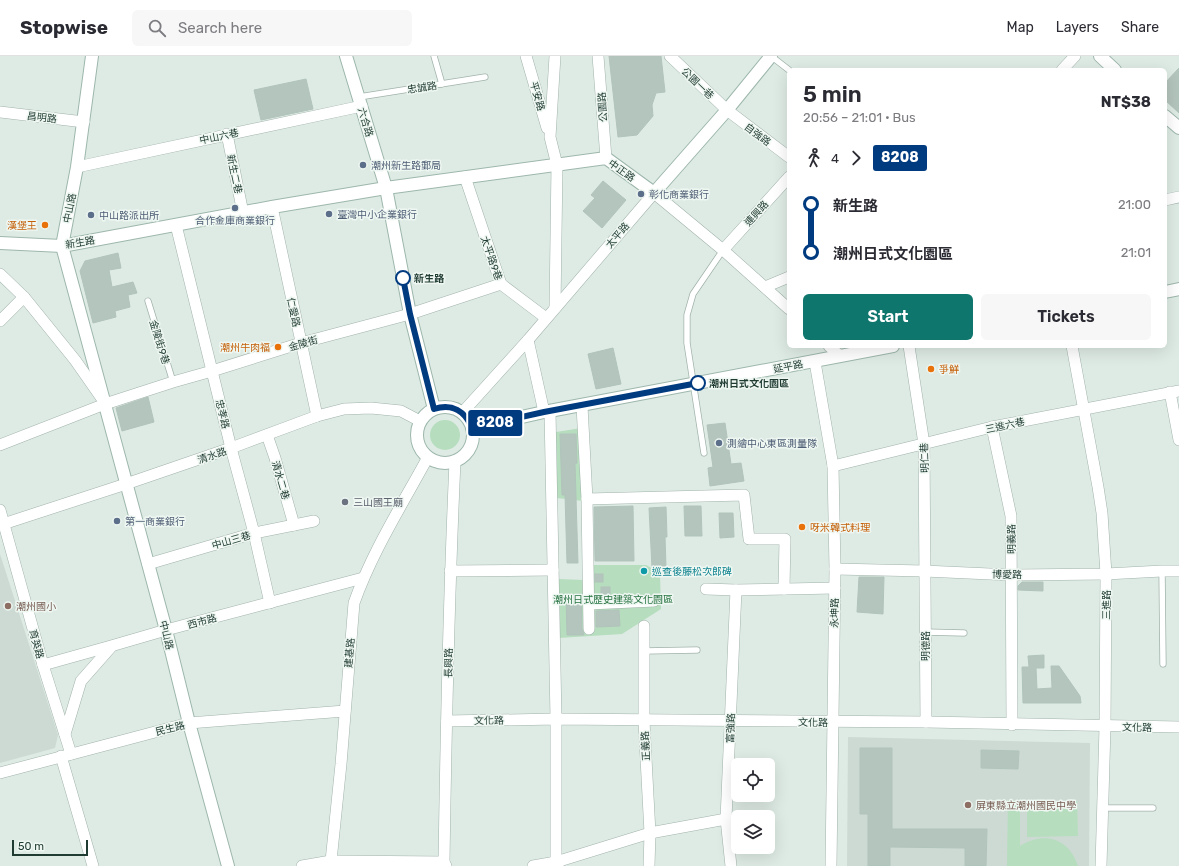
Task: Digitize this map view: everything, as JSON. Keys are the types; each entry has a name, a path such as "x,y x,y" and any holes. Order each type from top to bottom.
{"main road":[{"name":"中山路","path":"92,56 77,167 62,246 166,630 188,724 228,866"},
{"name":"六合路","path":"346,56 386,188"},
{"name":"太平路","path":"654,193 727,110 771,56"},
{"path":"1100,56 1114,68"},
{"path":"1167,118 1179,128"},
{"name":"中正路","path":"386,188 606,158 654,193"},
{"path":"386,188 410,314 434,409"},
{"name":"新生路","path":"0,243 62,246 243,212 386,188"},
{"path":"1167,291 1179,288"},
{"name":"延平路","path":"472,428 547,412 882,348"},
{"path":"442,407 450,407 462,413 469,421 472,428 471,443 468,450 462,456 455,460 446,462 437,461 428,457 422,452 417,437 418,429 420,421 428,412 442,407"}],"street":[{"name":"平安路","path":"526,56 557,165 555,308"},
{"path":"550,137 555,56"},
{"name":"公園路","path":"598,56 606,158"},
{"name":"公園一巷","path":"670,56 727,110"},
{"path":"1064,68 1075,56"},
{"name":"中山六巷","path":"77,167 227,134 360,102"},
{"name":"自強路","path":"727,110 787,155"},
{"name":"昌明路","path":"0,112 84,122"},
{"name":"新生二巷","path":"227,134 243,212"},
{"name":"太平路9巷","path":"465,177 501,284 546,318"},
{"name":"連興路","path":"722,250 787,179"},
{"name":"中正路","path":"654,193 787,307"},
{"name":"太平路","path":"462,413 528,340 654,193"},
{"path":"1167,200 1179,197"},
{"name":"仁愛路","path":"272,207 317,416"},
{"name":"忠孝路","path":"176,225 231,448 254,533 270,603"},
{"name":"中山路","path":"0,274 24,297 75,360 105,404"},
{"path":"765,287 787,278"},
{"name":"金陵街","path":"0,445 105,404 173,382 301,343 410,314 501,284"},
{"path":"0,321 24,297"},
{"path":"528,340 547,412 553,570 557,864"},
{"path":"831,348 840,356"},
{"name":"明仁巷","path":"909,348 924,444 924,571"},
{"name":"三進路","path":"1072,348 1102,513 1106,574 1105,726 1101,866"},
{"name":"永坤路","path":"815,362 834,466 835,588 830,866"},
{"path":"1175,392 1179,440"},
{"name":"三進六巷","path":"834,466 992,427 1175,392"},
{"path":"582,406 587,499 589,629"},
{"name":"清水路","path":"2,524 231,448 317,416 344,409 371,408 401,411 420,421"},
{"name":"明義路","path":"992,427 1011,516 1012,725"},
{"name":"清水二巷","path":"267,435 294,525"},
{"name":"建基路","path":"332,864 354,603 363,578 428,457"},
{"name":"長興路","path":"445,864 450,571 455,460"},
{"path":"587,499 744,495 749,539 785,539 784,589"},
{"name":"育英路","path":"0,510 2,524 43,665 65,734 66,755 93,866"},
{"name":"中山三巷","path":"148,564 254,533 314,521"},
{"name":"博愛路","path":"835,569 1012,575 1106,574 1179,571"},
{"path":"450,571 553,570"},
{"name":"明德路","path":"924,571 926,722"},
{"name":"西市路","path":"43,665 166,630 363,578"},
{"path":"706,589 736,590 835,588"},
{"name":"富強路","path":"732,866 726,819 736,590"},
{"path":"589,604 654,601"},
{"name":"正義路","path":"644,626 644,721 650,833 649,866"},
{"path":"65,734 81,681 111,646"},
{"name":"民生路","path":"0,773 188,724 345,711"},
{"name":"文化路","path":"447,721 556,719 644,721 926,722 1012,725 1179,727"},
{"path":"533,866 557,864 650,833 726,819"},
{"path":"302,866 332,864 445,864"}],"lane":[{"path":"434,56 442,84"},
{"path":"771,56 787,68"},
{"name":"忠誠路","path":"360,102 442,84 485,77"},
{"path":"704,453 687,343 687,316 693,294 722,250"},
{"name":"金陵街9巷","path":"148,301 173,382"},
{"path":"1162,571 1163,664"},
{"path":"925,632 964,633"},
{"path":"644,651 697,650"},
{"path":"1103,808 1153,808"}],"shaded area":[{"name":"潮州國小","path":"0,554 58,735 55,748 0,763"},
{"name":"屏東縣立潮州國民中學","path":"848,737 1090,743 1089,866 847,866"}],"green space":[{"path":"445,420 451,421 459,429 459,441 451,449 445,450 439,449 431,441 430,435 431,429 439,421"},
{"name":"潮州日式歷史建築文化園區","path":"588,427 592,565 646,565 660,573 661,609 622,634 559,638 559,579 583,580 583,501 557,498 556,432"},
{"path":"1008,800 1020,801 1020,846 1029,841 1038,839 1047,838 1055,840 1062,843 1069,849 1078,866 1007,866"},
{"path":"1077,801 1078,836 1027,837 1027,802"}],"building":[{"path":"609,56 661,56 665,92 656,93 652,105 653,116 637,135 618,137"},
{"path":"1179,68 1179,113 1167,102 1167,81"},
{"path":"306,79 313,109 261,120 254,90"},
{"path":"603,181 626,200 602,228 583,211 595,198 591,195"},
{"path":"118,253 121,268 109,270 112,287 133,282 137,293 128,295 130,307 115,311 116,317 93,323 80,271 85,261"},
{"path":"613,348 621,384 596,389 588,354"},
{"path":"148,397 154,422 122,431 116,408"},
{"name":"測繪中心東區測量隊","path":"725,423 731,464 741,463 744,481 710,486 708,468 713,467 707,425"},
{"path":"560,434 576,434 577,463 575,464 578,563 567,563 565,495 562,495"},
{"path":"633,506 634,561 595,561 594,507"},
{"path":"684,506 701,506 702,536 685,536"},
{"path":"666,507 666,567 652,568 649,508"},
{"path":"719,513 733,513 734,537 720,538"},
{"path":"595,574 603,574 603,582 595,582"},
{"path":"859,577 884,577 883,614 857,612"},
{"path":"1022,582 1043,582 1043,591 1018,590 1018,586"},
{"path":"601,587 610,587 610,596 601,596"},
{"path":"581,594 582,629 584,635 567,635 566,595"},
{"path":"619,610 620,626 596,627 596,611"},
{"path":"1044,655 1044,668 1036,668 1037,689 1052,688 1051,666 1059,666 1080,696 1081,703 1023,703 1022,667 1029,667 1028,656"},
{"path":"860,748 892,748 892,829 987,829 986,866 965,866 965,848 890,847 890,866 868,866 868,814 860,814"},
{"path":"981,750 1019,751 1018,769 981,768"}],"bus line":[{"name":"8208","path":"403,278 410,314 434,409 450,407 458,410 466,416 472,428 544,412 698,383"}],"place":[{"name":"潮州新生路郵局","path":"363,165"},
{"name":"彰化商業銀行","path":"641,194"},
{"name":"合作金庫商業銀行","path":"235,208"},
{"name":"臺灣中小企業銀行","path":"329,214"},
{"name":"中山路派出所","path":"91,215"},
{"name":"漢堡王","path":"45,225"},
{"name":"新生路","path":"403,278"},
{"name":"潮州牛肉福","path":"278,347"},
{"name":"爭鮮","path":"931,369"},
{"name":"潮州日式文化園區","path":"698,383"},
{"name":"測繪中心東區測量隊","path":"719,443"},
{"name":"三山國王廟","path":"345,502"},
{"name":"第一商業銀行","path":"117,521"},
{"name":"呀米韓式料理","path":"802,527"},
{"name":"巡查後藤松次郎碑","path":"644,571"},
{"name":"潮州國小","path":"8,606"},
{"name":"屏東縣立潮州國民中學","path":"968,805"}]}
